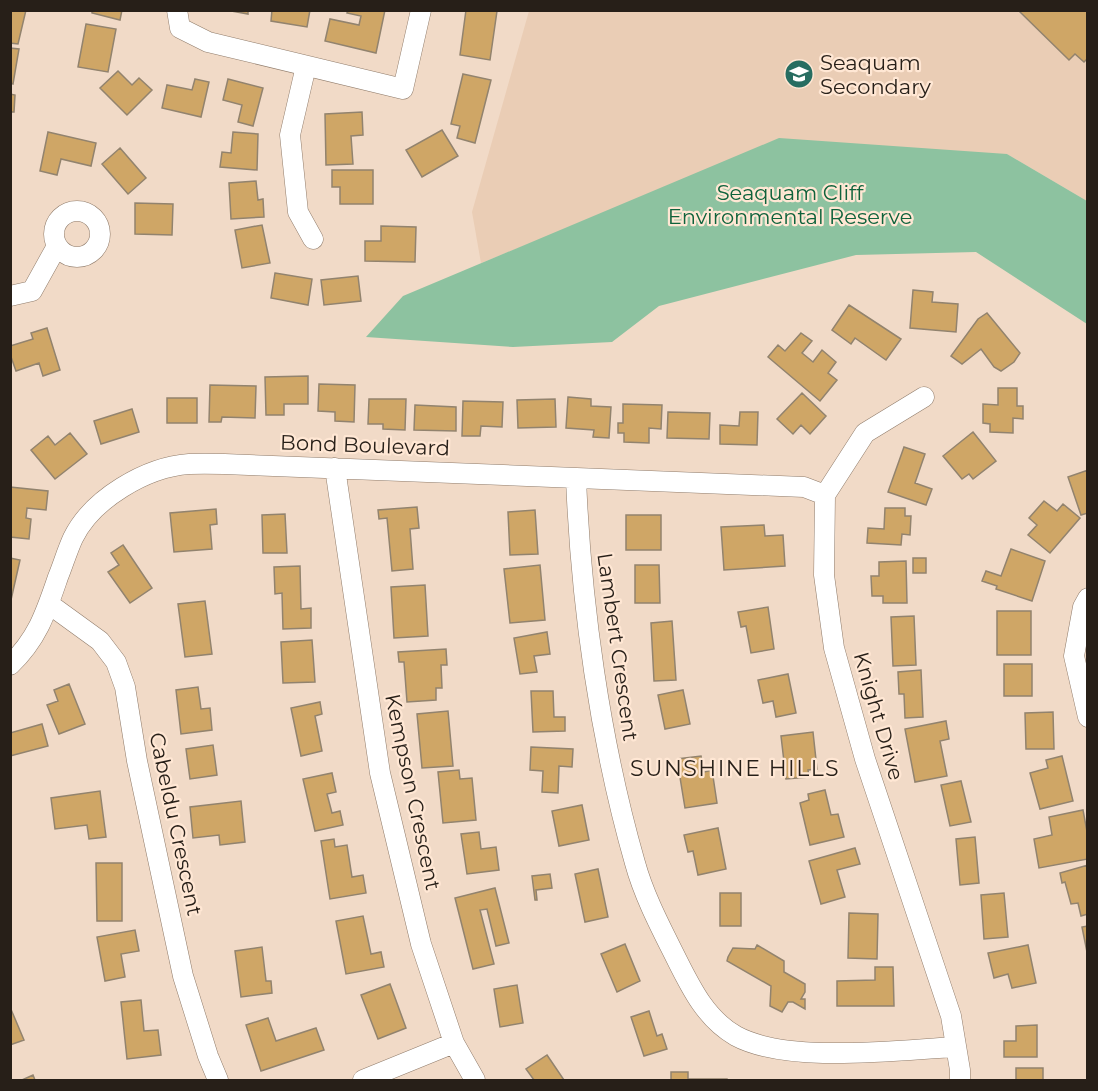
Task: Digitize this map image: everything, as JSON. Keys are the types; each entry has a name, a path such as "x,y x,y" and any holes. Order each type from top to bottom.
{"street":[{"path":"177,10 180,28 208,42 404,89 421,10"},
{"path":"306,66 290,135 298,212 313,240"},
{"path":"10,296 32,291 57,246"},
{"path":"825,495 865,433 924,398"},
{"name":"Bond Boulevard","path":"10,665 20,656 41,627 73,537 91,513 116,490 140,476 187,464 804,487 825,495"},
{"name":"Kempson Crescent","path":"335,468 380,773 421,944 454,1042 475,1080"},
{"name":"Lambert Crescent","path":"576,478 579,540 598,698 615,780 635,865 660,927 696,996 709,1015 737,1036 774,1048 821,1053 956,1047"},
{"name":"Knight Drive","path":"825,495 824,575 834,648 865,759 951,1016 960,1080"},
{"path":"1088,598 1083,607 1074,656 1088,717"},
{"name":"Cabeldu Crescent","path":"49,604 100,641 116,662 125,687 137,761 183,976 208,1056 218,1080"},
{"path":"363,1080 454,1042"}],"shaded area":[{"name":"Seaquam Secondary","path":"529,11 1087,11 1087,201 1007,154 553,234 481,263 472,212"}],"green space":[{"name":"Seaquam Cliff Environmental Reserve","path":"779,138 1007,154 1087,201 1087,324 976,252 856,255 659,306 612,342 513,347 366,337 403,296"}],"building":[{"path":"10,10 26,10 18,44 10,43"},
{"path":"92,10 122,10 120,20 92,13"},
{"path":"226,10 248,10 248,14"},
{"path":"272,10 310,10 307,27 271,21"},
{"path":"348,10 385,10 376,53 325,41 330,19 359,25 361,16 347,13"},
{"path":"466,10 497,11 490,60 460,55"},
{"path":"1018,10 1088,10 1088,58 1084,62 1075,54 1069,60"},
{"path":"86,24 116,29 108,72 78,67"},
{"path":"10,48 19,49 13,84 10,83"},
{"path":"118,71 132,85 139,78 152,90 127,115 100,88"},
{"path":"463,74 491,80 475,143 457,138 460,126 451,124"},
{"path":"195,79 209,82 201,117 162,108 167,85 192,90"},
{"path":"228,79 263,88 253,126 238,122 242,105 223,100"},
{"path":"10,94 15,95 14,112 10,112"},
{"path":"362,112 363,135 351,136 353,164 326,165 325,114"},
{"path":"442,130 458,156 422,177 406,150"},
{"path":"48,132 96,143 91,166 61,159 57,175 40,171"},
{"path":"233,132 258,134 257,170 220,167 222,152 231,153"},
{"path":"120,148 146,178 128,194 102,164"},
{"path":"332,170 373,170 373,204 340,204 340,187 332,187"},
{"path":"256,181 258,200 263,199 264,217 231,219 229,183"},
{"path":"135,203 173,204 172,235 135,234"},
{"path":"262,225 270,263 242,268 235,230"},
{"path":"381,226 416,227 415,262 365,261 365,241 381,241"},
{"path":"275,273 312,279 308,305 271,298"},
{"path":"358,276 361,301 324,305 321,280"},
{"path":"913,290 933,292 932,302 958,304 956,332 910,328"},
{"path":"849,305 901,339 886,360 855,338 851,344 832,330"},
{"path":"987,313 1020,353 1014,362 1001,371 994,367 981,349 962,364 951,356 978,319"},
{"path":"47,328 60,370 43,376 39,363 16,371 10,354 10,346 33,339 31,333"},
{"path":"801,333 812,341 802,353 813,362 822,350 836,362 828,373 837,380 820,401 768,357 778,345 785,351"},
{"path":"308,376 308,404 284,404 284,415 266,415 265,377"},
{"path":"319,384 355,385 354,422 335,421 335,412 318,411"},
{"path":"210,385 256,386 255,418 222,417 221,422 209,422"},
{"path":"998,388 1017,388 1017,406 1023,406 1023,419 1013,418 1013,433 990,432 990,424 983,423 983,404 998,405"},
{"path":"802,393 826,416 810,434 801,425 793,434 777,419"},
{"path":"568,397 591,399 591,406 611,407 609,438 593,437 594,430 566,428"},
{"path":"167,398 197,398 197,423 167,423"},
{"path":"369,399 406,399 405,430 383,429 383,424 368,424"},
{"path":"555,399 556,427 518,428 517,400"},
{"path":"463,401 503,402 502,427 481,426 480,436 462,436"},
{"path":"623,404 662,405 661,429 649,428 649,443 624,442 624,433 618,433 618,423 623,423"},
{"path":"415,405 456,407 456,431 414,430"},
{"path":"132,409 139,432 101,444 94,421"},
{"path":"668,412 710,413 709,439 667,438"},
{"path":"740,412 758,412 757,445 720,444 720,425 739,426"},
{"path":"973,432 996,461 973,479 969,474 962,479 943,456"},
{"path":"70,433 87,454 55,479 31,450 48,436 55,445"},
{"path":"904,447 925,454 915,483 932,489 926,505 888,492"},
{"path":"1088,470 1088,513 1081,515 1068,477"},
{"path":"10,487 48,491 46,510 27,508 26,518 31,519 29,539 10,537"},
{"path":"1044,501 1057,511 1063,504 1080,518 1050,553 1028,535 1037,525 1029,518"},
{"path":"417,507 419,528 410,529 413,569 392,571 387,518 379,519 378,510"},
{"path":"885,508 905,508 905,516 911,516 910,535 902,534 901,545 867,543 868,528 884,529"},
{"path":"216,509 217,524 210,525 212,549 174,552 170,513"},
{"path":"535,510 538,554 510,555 508,512"},
{"path":"285,514 287,553 263,553 262,515"},
{"path":"626,515 661,515 661,550 626,550"},
{"path":"764,525 765,536 783,535 785,566 724,570 721,527"},
{"path":"123,545 152,588 130,603 108,572 119,565 111,553"},
{"path":"1011,549 1045,561 1032,601 996,589 997,586 982,581 986,571 1001,576"},
{"path":"10,558 20,560 11,600 10,600"},
{"path":"913,558 926,558 926,573 913,573"},
{"path":"906,561 907,603 883,603 883,596 872,596 871,576 879,576 879,562"},
{"path":"540,565 545,620 510,623 504,569"},
{"path":"635,565 659,565 660,603 635,603"},
{"path":"300,566 301,609 311,608 311,628 283,629 282,593 275,594 274,567"},
{"path":"425,585 428,636 394,638 391,587"},
{"path":"205,601 212,654 185,657 178,604"},
{"path":"768,607 774,649 751,653 746,626 741,627 738,612"},
{"path":"997,611 1031,611 1031,655 997,655"},
{"path":"914,616 916,665 893,666 891,617"},
{"path":"672,621 676,680 654,681 651,623"},
{"path":"547,632 550,654 534,656 537,672 520,674 514,638"},
{"path":"312,640 315,682 283,683 281,642"},
{"path":"446,649 447,665 441,665 442,688 436,688 436,700 407,702 404,662 399,662 398,652"},
{"path":"1004,664 1032,664 1032,696 1004,696"},
{"path":"921,670 923,717 905,718 904,694 899,694 898,672"},
{"path":"788,674 796,713 776,717 773,701 763,703 758,680"},
{"path":"69,684 85,724 59,734 47,705 58,701 54,690"},
{"path":"198,687 201,709 210,708 212,730 181,734 176,690"},
{"path":"683,690 690,724 665,729 658,695"},
{"path":"531,691 553,691 554,717 565,717 565,731 533,732"},
{"path":"320,702 322,714 315,716 322,751 301,756 291,708"},
{"path":"448,711 453,766 422,768 417,714"},
{"path":"1053,712 1054,749 1026,749 1025,713"},
{"path":"946,721 949,739 940,741 947,776 915,782 905,729"},
{"path":"42,724 48,746 10,756 10,733"},
{"path":"813,732 817,769 808,770 809,777 786,779 781,736"},
{"path":"213,745 217,775 190,779 186,749"},
{"path":"531,747 573,749 572,767 559,766 558,793 542,792 543,771 530,770"},
{"path":"701,756 704,772 712,770 717,803 685,808 677,759"},
{"path":"1062,756 1073,801 1040,809 1030,773 1048,768 1046,760"},
{"path":"459,770 460,779 472,778 476,820 443,823 438,772"},
{"path":"332,773 336,792 327,794 332,813 340,811 343,825 315,831 303,779"},
{"path":"961,781 971,822 950,826 941,785"},
{"path":"825,790 831,815 838,814 844,837 810,845 800,803 809,800 808,794"},
{"path":"100,791 106,837 89,839 87,825 55,829 51,798"},
{"path":"241,801 245,842 220,845 219,835 193,838 190,807"},
{"path":"582,805 589,840 559,846 552,811"},
{"path":"1083,810 1088,837 1088,859 1039,868 1034,839 1052,835 1049,817"},
{"path":"718,828 726,869 698,875 693,851 688,852 684,835"},
{"path":"479,832 481,849 496,847 499,870 467,874 461,834"},
{"path":"975,837 979,883 960,885 956,839"},
{"path":"334,839 335,847 347,845 352,877 363,875 366,893 330,899 321,841"},
{"path":"855,848 860,864 837,870 845,897 821,904 809,861"},
{"path":"96,863 122,863 122,921 97,921"},
{"path":"1088,865 1088,914 1081,916 1078,903 1071,904 1060,873"},
{"path":"598,869 608,917 585,922 575,874"},
{"path":"550,874 552,888 536,890 537,900 535,900 532,876"},
{"path":"495,888 509,943 496,946 487,909 480,910 494,964 473,969 455,898"},
{"path":"720,893 741,893 741,926 720,926"},
{"path":"1004,893 1008,937 984,939 981,895"},
{"path":"849,913 878,914 877,959 848,958"},
{"path":"363,916 371,954 381,952 384,967 346,974 336,921"},
{"path":"1088,926 1088,957 1082,927"},
{"path":"135,930 139,951 121,954 125,977 105,981 97,937"},
{"path":"625,944 640,981 617,992 601,954"},
{"path":"757,945 784,961 784,972 805,984 805,992 801,999 805,999 805,1009 793,1002 788,1002 782,1012 770,1006 771,986 727,961 733,948 755,949"},
{"path":"1028,945 1036,983 1012,988 1008,974 994,978 988,953"},
{"path":"262,947 266,981 271,981 272,993 241,997 235,951"},
{"path":"875,967 893,967 894,1006 837,1006 837,981 875,980"},
{"path":"390,984 406,1028 378,1039 361,995"},
{"path":"517,985 523,1023 500,1027 494,989"},
{"path":"141,1000 144,1031 158,1030 161,1055 127,1059 121,1002"},
{"path":"10,1007 24,1040 10,1045"},
{"path":"649,1011 657,1036 662,1034 667,1049 644,1056 631,1017"},
{"path":"268,1018 276,1041 316,1028 324,1050 261,1071 246,1025"},
{"path":"1037,1025 1037,1057 1004,1057 1004,1041 1016,1041 1016,1026"},
{"path":"547,1055 564,1080 534,1080 526,1069"},
{"path":"1016,1068 1043,1068 1043,1080 1016,1080"},
{"path":"671,1072 688,1072 688,1079 727,1080 671,1080"},
{"path":"33,1075 35,1080 22,1080"}],"place":[{"name":"Seaquam Secondary","path":"799,74"}],"district":[{"name":"SUNSHINE HILLS","path":"735,768"}]}
